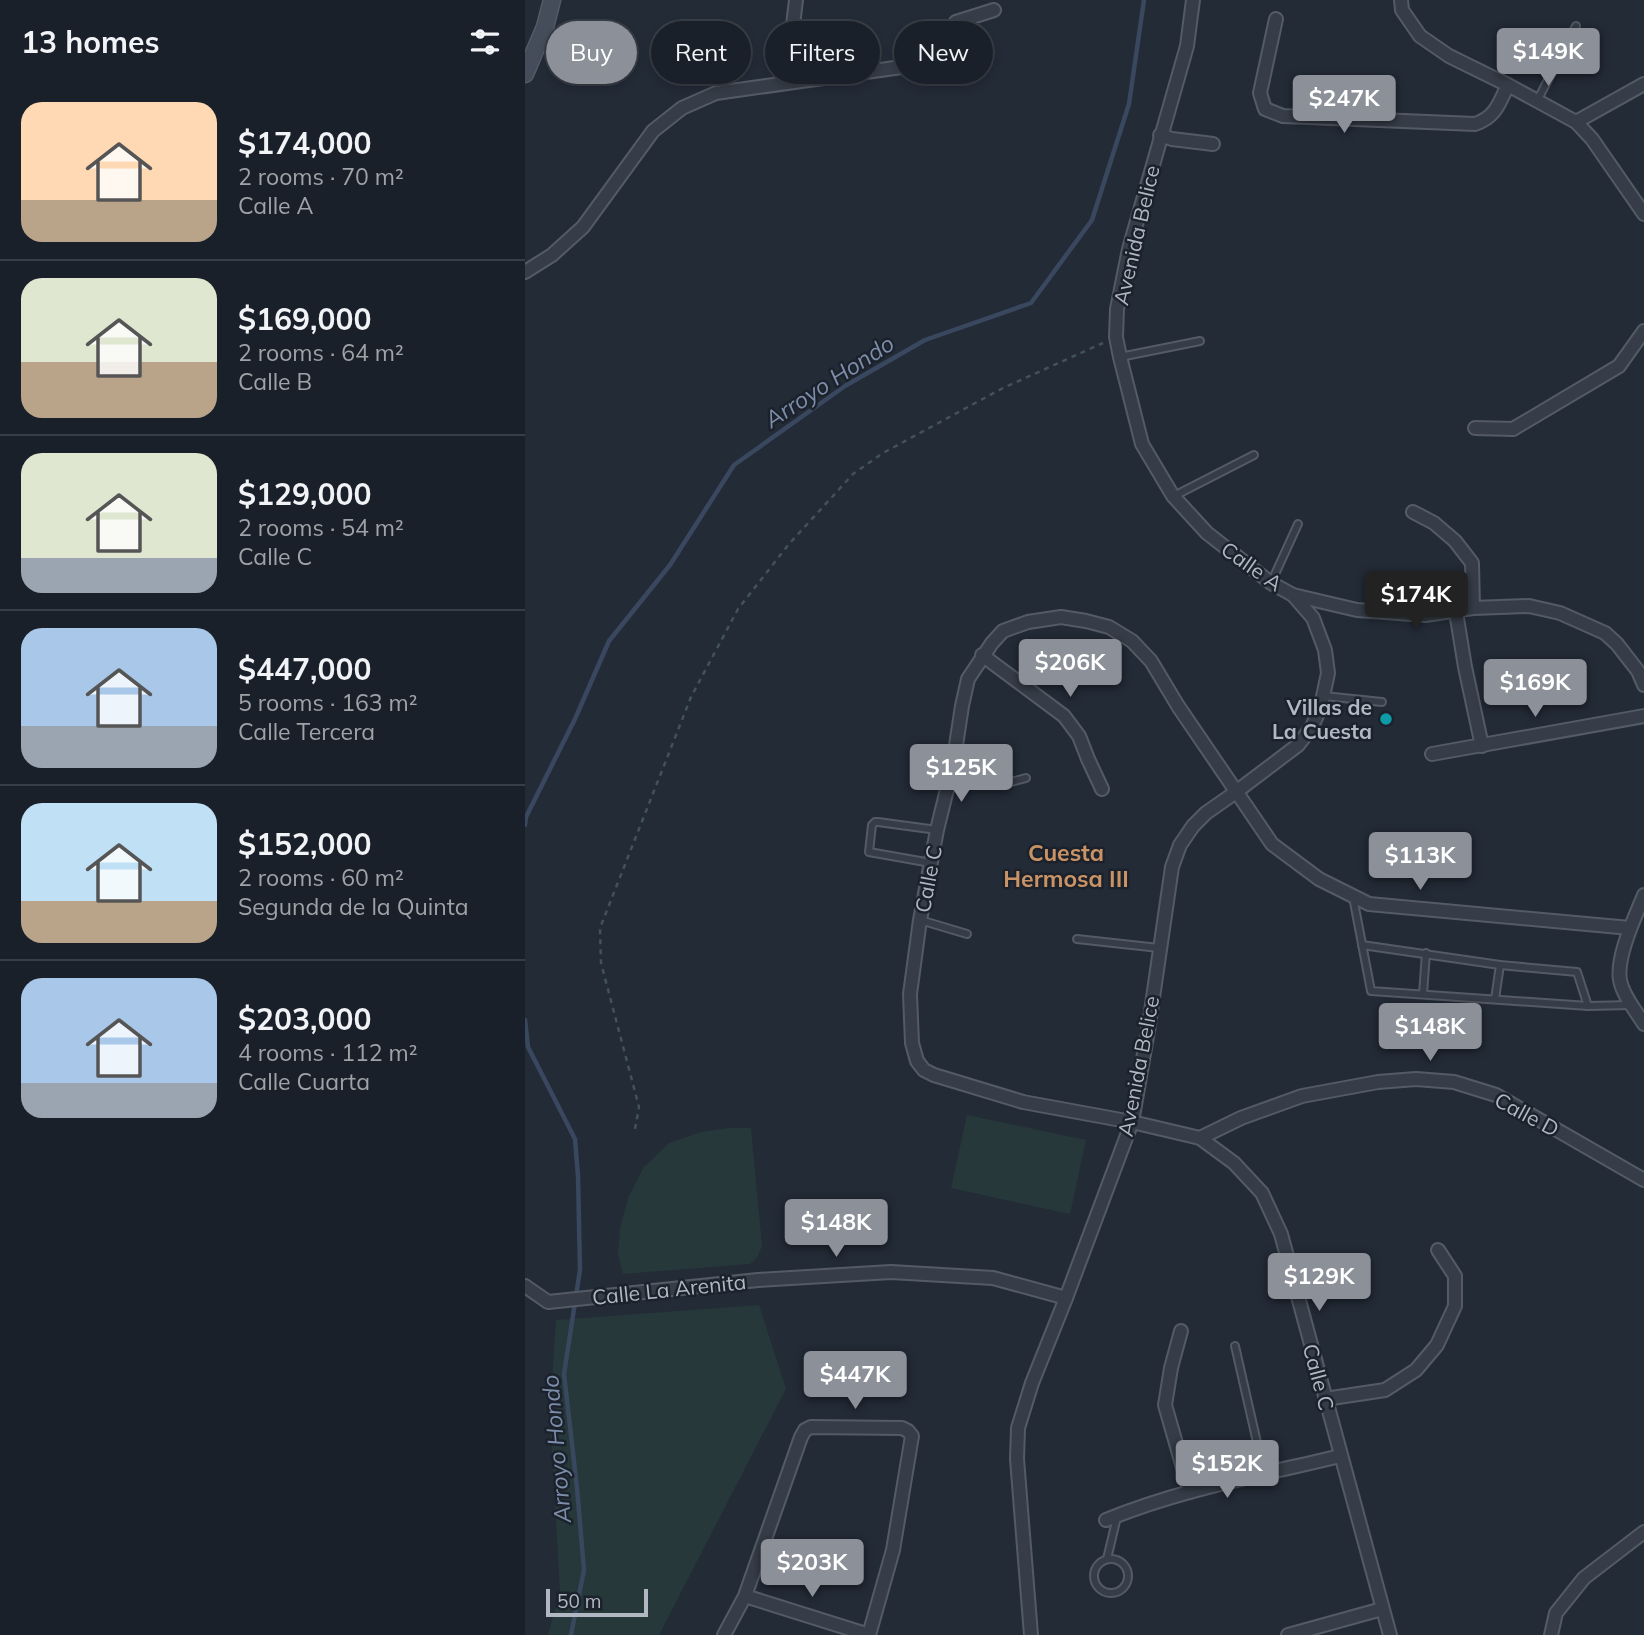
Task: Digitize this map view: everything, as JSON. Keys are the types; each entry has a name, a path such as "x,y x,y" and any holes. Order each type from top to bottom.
{"main road":[{"path":"525,74 545,27 552,0"}],"street":[{"path":"793,21 796,0"},
{"name":"Avenida Belice","path":"1193,0 1187,46 1129,249 1117,309 1116,337 1126,389 1142,444 1173,496 1207,533"},
{"path":"1401,0 1402,10 1420,36 1449,56 1577,122 1592,139 1644,214"},
{"path":"880,70 916,65 929,56 956,22 995,10"},
{"path":"1276,19 1260,93 1265,108 1283,117 1475,124 1495,113 1508,85"},
{"path":"525,272 552,255 583,227 653,131 682,108 716,93 779,84"},
{"path":"1577,122 1644,84"},
{"path":"1160,135 1213,144"},
{"path":"1475,428 1513,429 1619,366 1644,331"},
{"path":"1413,512 1434,523 1455,541 1472,563 1473,608"},
{"name":"Calle A","path":"1207,533 1271,583 1293,594 1357,610 1425,615 1473,608 1529,606 1560,613 1605,633 1638,671 1644,685"},
{"name":"Avenida Belice","path":"1031,1635 1017,1460 1018,1428 1032,1383 1132,1122 1149,1025 1171,867 1180,845 1206,813 1298,745 1312,727 1324,696 1328,673 1325,650 1313,618 1293,594"},
{"path":"1456,612 1482,746"},
{"name":"Calle C","path":"1390,1635 1280,1234 1262,1193 1234,1163 1200,1138 1132,1122 1023,1102 924,1070 917,1061 912,1043 910,994 920,920 968,679 982,656 1003,631 1028,622 1061,617 1109,627 1132,641 1151,661 1178,706 1272,844 1319,879 1369,904 1630,928"},
{"path":"982,656 1065,716 1079,736 1102,789"},
{"path":"1432,754 1644,716"},
{"path":"1644,895 1630,928 1620,966 1621,982 1644,1024"},
{"name":"Calle D","path":"1200,1138 1241,1118 1303,1096 1378,1082 1416,1079 1454,1082 1496,1095 1644,1180"},
{"path":"1325,1399 1385,1390 1416,1370 1437,1345 1455,1306 1455,1276 1438,1250"},
{"name":"Calle La Arenita","path":"525,1286 548,1302 758,1280 891,1272 993,1278 1066,1298"},
{"path":"1181,1331 1165,1405 1190,1492"},
{"path":"724,1635 745,1595 805,1430 811,1427 908,1431 912,1436 893,1550 869,1635 745,1595"},
{"path":"1112,1518 1143,1505 1190,1492 1340,1456"},
{"path":"1551,1635 1556,1613 1584,1578 1644,1532"},
{"path":"1288,1635 1382,1609"}],"lane":[{"path":"1537,101 1576,26"},
{"path":"1120,358 1201,341"},
{"path":"1173,496 1254,456"},
{"path":"1271,583 1298,524"},
{"path":"1324,696 1382,702"},
{"path":"952,769 1011,782 1026,778"},
{"path":"931,863 869,852 872,825 879,822 937,830"},
{"path":"1352,895 1371,991 1588,1006 1632,1005"},
{"path":"920,920 967,934"},
{"path":"1077,939 1159,948"},
{"path":"1362,945 1500,965 1577,972 1588,1006"},
{"path":"1423,995 1426,953"},
{"path":"1495,999 1500,965"},
{"path":"1235,1346 1265,1475"},
{"path":"1107,1559 1112,1518"},
{"path":"1107,1559 1123,1564 1128,1575 1125,1586 1115,1592 1100,1588 1095,1580 1096,1569 1107,1559"}],"path":[{"path":"635,1129 639,1107 601,963 600,928 691,698 738,609 789,544 853,474 883,453 1003,388 1116,337"}],"shaded area":[{"path":"967,1115 1086,1140 1070,1214 951,1188"},
{"path":"751,1128 762,1246 758,1256 750,1264 623,1274 618,1254 620,1229 628,1198 644,1167 669,1143 701,1132"},
{"path":"759,1305 786,1389 659,1635 548,1635 560,1592 550,1416 556,1320"}],"waterway":[{"name":"Arroyo Hondo","path":"525,825 526,817 575,719 609,641 670,565 734,465 845,386 925,340 1031,303 1092,220 1129,104 1144,0"},
{"name":"Arroyo Hondo","path":"525,1020 528,1047 575,1139 578,1176 580,1270 564,1374 584,1570 571,1635"}],"place":[{"name":"Villas de La Cuesta","path":"1386,719"}],"district":[{"name":"Cuesta Hermosa III","path":"1066,865"}]}
